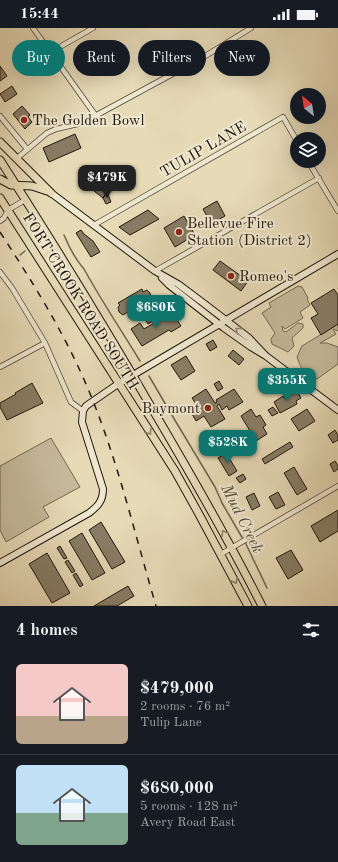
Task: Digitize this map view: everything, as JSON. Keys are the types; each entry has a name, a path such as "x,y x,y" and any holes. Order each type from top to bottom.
{"main road":[{"path":"0,142 51,193"},
{"path":"0,160 67,265 189,470 232,548 261,605"},
{"path":"0,179 6,183 32,186 51,193"},
{"name":"FORT CROOK ROAD SOUTH","path":"0,198 174,471 221,554 248,606"}],"street":[{"path":"33,28 42,40"},
{"path":"65,44 93,28"},
{"path":"16,159 48,132 80,124 96,116 202,58 251,28"},
{"path":"65,72 96,116"},
{"path":"0,116 27,149"},
{"name":"TULIP LANE","path":"94,225 283,117 291,132"},
{"path":"313,168 338,211"},
{"path":"155,271 319,178"},
{"path":"51,193 155,271 178,284 226,320 249,338 266,356"},
{"path":"0,221 4,218 8,210 25,200"},
{"path":"0,563 89,513 100,503 103,489 82,426 83,411 93,400 338,254"},
{"path":"155,271 169,285 219,324 266,356 338,410"},
{"path":"0,272 12,288 45,343 71,402 83,411"},
{"path":"0,367 45,343"},
{"path":"221,554 338,486"}],"shaded area":[{"path":"298,286 302,287 310,305 300,312 303,318 285,329 282,326 283,331 286,332 298,323 303,324 303,328 292,338 294,346 288,352 272,344 271,339 275,333 262,313 271,307 269,303"},
{"path":"338,324 338,331 333,329 336,334 320,343 327,343 338,347 338,364 317,379 309,376 302,368 297,357 302,346"},
{"path":"51,438 80,487 43,507 49,517 6,542 0,530 0,466"}],"building":[{"path":"0,66 7,76 0,81"},
{"path":"12,86 17,94 5,102 0,94"},
{"name":"The Golden Bowl","path":"22,106 30,115 28,117 32,122 25,129 13,114"},
{"path":"75,134 81,148 49,162 43,148"},
{"path":"93,173 111,187 103,198 85,184"},
{"path":"107,192 111,202 106,204 103,198"},
{"path":"217,201 225,216 211,224 203,209"},
{"path":"148,210 159,219 130,235 119,227"},
{"path":"184,216 195,235 175,247 164,228"},
{"path":"81,230 93,241 100,252 91,257 76,233"},
{"name":"Romeo's","path":"220,261 248,281 241,291 213,270"},
{"path":"142,289 143,292 147,290 151,297 123,315 119,312 118,307 120,305 118,303"},
{"path":"334,289 338,295 338,324 321,335 311,318 318,314 311,303"},
{"path":"156,297 160,304 163,302 169,311 148,324 138,307"},
{"path":"172,312 181,326 171,332 169,330 142,346 131,329 140,323 144,329"},
{"path":"213,340 217,347 210,351 206,344"},
{"path":"233,350 244,359 239,365 228,356"},
{"path":"186,356 195,371 181,380 171,365"},
{"path":"219,381 223,388 218,391 214,384"},
{"path":"32,383 43,403 7,420 0,407 0,403"},
{"name":"Baymont","path":"206,389 215,403 217,402 216,400 234,389 243,402 229,410 227,406 222,410 219,404 217,406 225,419 211,427 204,416 196,421 191,412 198,407 192,398"},
{"path":"297,391 301,398 296,401 297,404 280,413 274,402 283,396 284,398"},
{"path":"273,407 278,413 272,416 268,410"},
{"path":"251,409 256,417 260,415 266,425 263,427 267,434 256,441 241,416"},
{"path":"307,409 315,421 299,431 291,419"},
{"path":"335,430 338,435 338,440 333,443 328,435"},
{"path":"223,432 227,438 230,436 232,440 213,452 207,442"},
{"path":"290,442 293,447 265,464 262,459"},
{"path":"226,453 237,471 229,476 218,458"},
{"path":"335,461 338,469 334,472 330,464"},
{"path":"294,467 307,489 297,495 284,473"},
{"path":"243,474 246,479 240,483 236,478"},
{"path":"278,492 285,505 276,509 269,497"},
{"path":"254,493 260,506 252,510 246,497"},
{"path":"338,510 338,531 320,542 311,526"},
{"path":"101,522 125,562 112,569 89,530"},
{"path":"82,533 105,573 92,580 69,541"},
{"path":"60,546 67,558 64,559 57,548"},
{"path":"291,550 303,570 288,579 276,558"},
{"path":"47,553 70,593 52,603 29,564"},
{"path":"68,560 75,571 72,573 65,562"},
{"path":"76,573 83,585 80,587 73,575"},
{"path":"128,586 134,596 117,606 94,606"}],"waterway":[{"name":"Mud Creek","path":"64,235 75,257 84,269 140,361"},
{"name":"Mud Creek","path":"20,255 25,251"},
{"name":"Mud Creek","path":"149,376 215,487 222,503 243,539"},
{"name":"Mud Creek","path":"245,542 267,588"}],"railway":[{"path":"0,232 51,314 84,378 119,476 156,606"}],"place":[{"name":"The Golden Bowl","path":"24,120"},
{"name":"Bellevue Fire Station (District 2)","path":"179,232"},
{"name":"Romeo's","path":"231,276"},
{"name":"Baymont","path":"208,408"}]}
